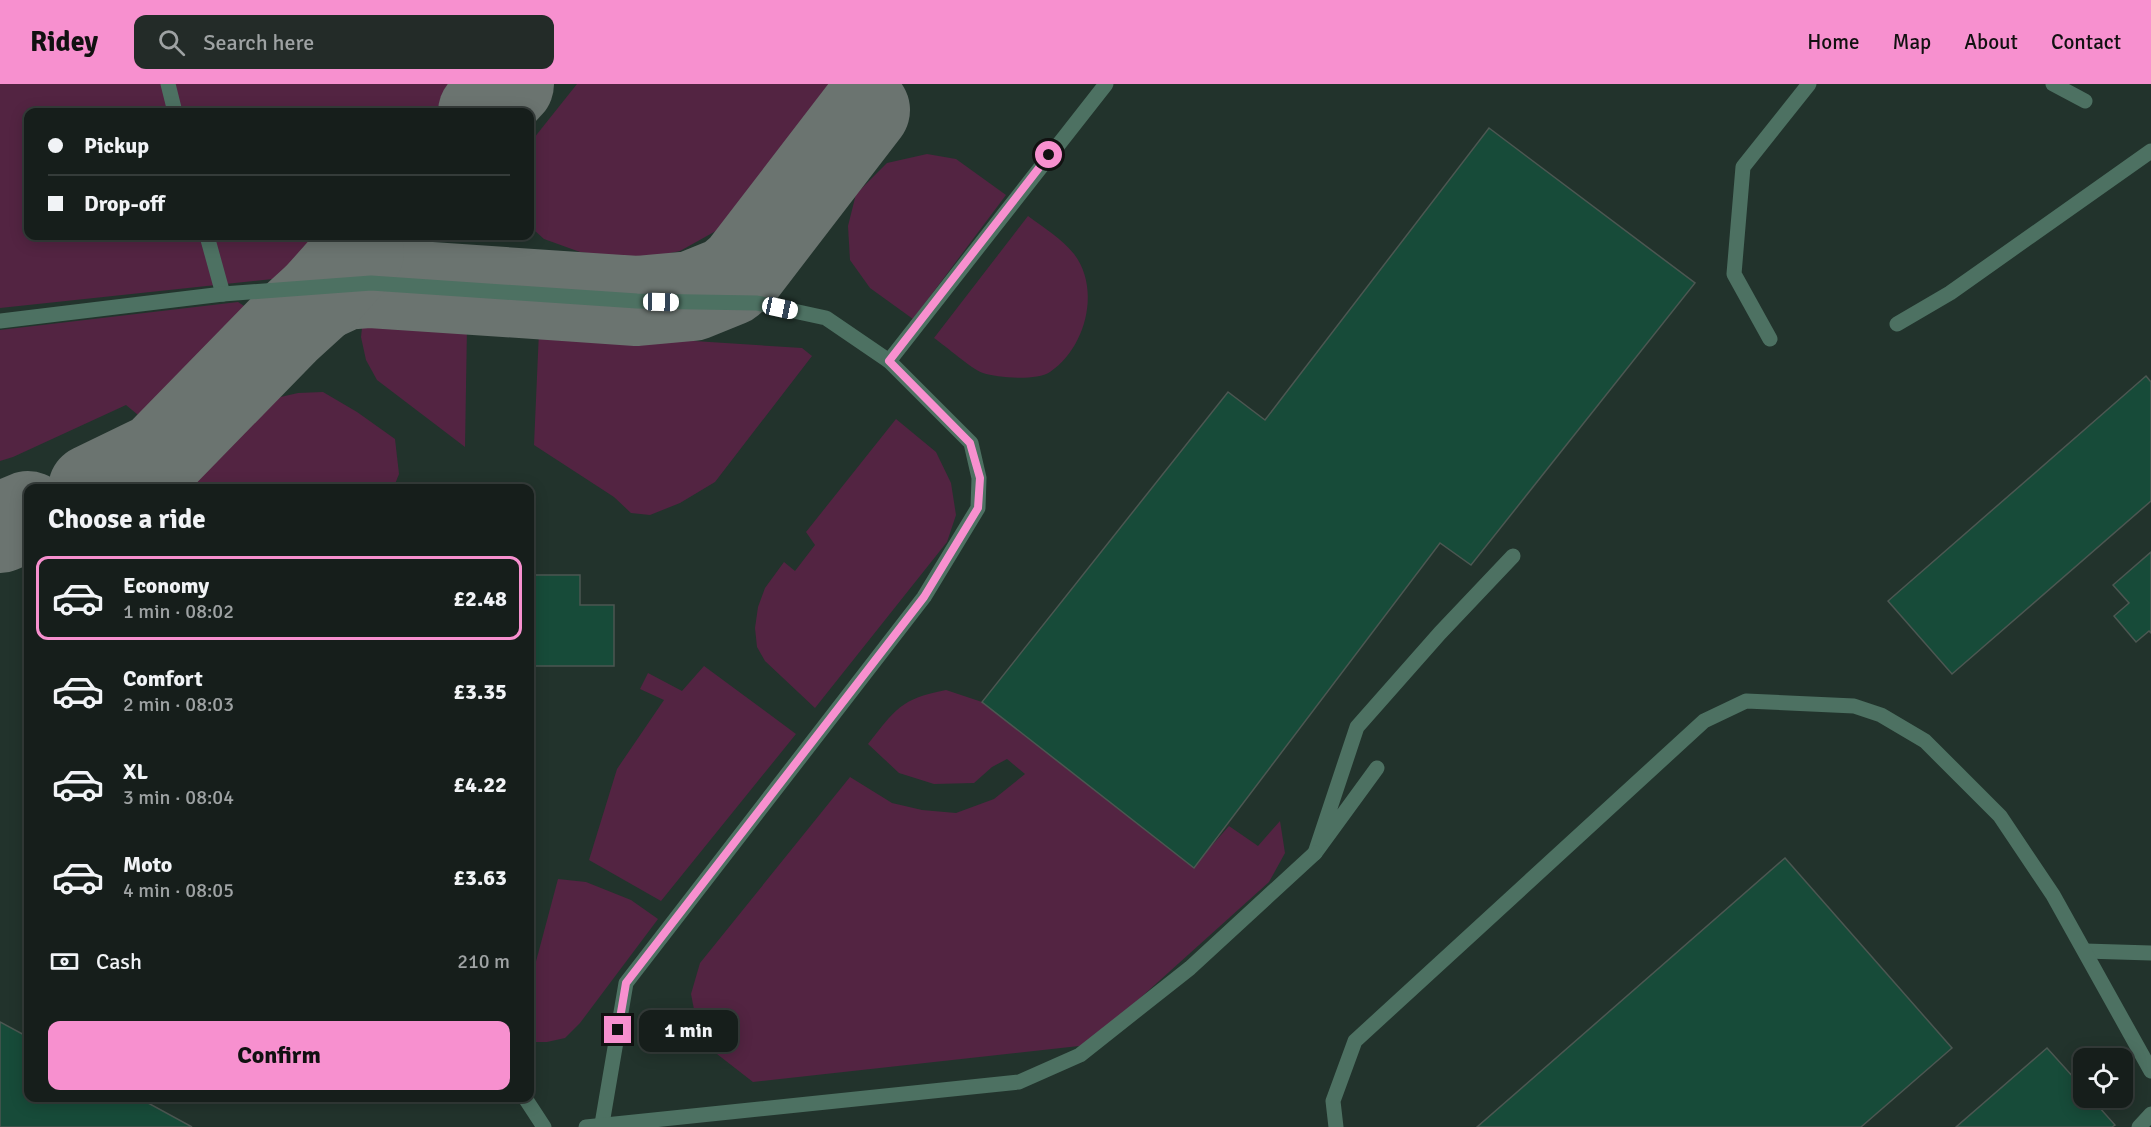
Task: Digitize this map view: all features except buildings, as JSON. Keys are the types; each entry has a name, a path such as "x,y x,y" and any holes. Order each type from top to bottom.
{"lane":[{"path":"168,84 174,108"},
{"path":"889,361 1106,84"},
{"path":"1770,339 1734,274 1743,167 1809,84"},
{"path":"2053,84 2085,100"},
{"path":"1898,324 1950,293 2151,151"},
{"path":"208,240 223,294"},
{"path":"0,321 223,294 371,283 637,301 757,303 826,318 889,361 970,443 980,478 978,508 924,597 626,983 602,1125"},
{"path":"1315,853 1357,727 1440,633 1513,556"},
{"path":"1336,1127 1333,1101 1355,1041 1704,721 1746,700 1854,706 1881,715 1925,741 2000,816 2053,895 2151,1071"},
{"path":"586,1127 1019,1082 1080,1055 1190,968 1315,853 1377,768"},
{"path":"2085,951 2151,953"},
{"path":"528,1102 544,1127"},
{"path":"2139,1127 2151,1114"}],"shaded area":[{"path":"0,84 2151,84 2151,1127 0,1127"},
{"path":"0,84 464,84 443,108 24,108 24,240 325,240 292,277 0,308"},
{"path":"577,84 833,84 723,227 680,251 637,260 580,252 544,239 534,230 534,138"},
{"path":"927,154 956,159 1006,195 913,319 870,288 850,260 848,226 856,194 887,163"},
{"path":"1028,216 1064,243 1074,254 1087,284 1086,317 1073,348 1050,372 1027,378 990,375 972,367 934,338"},
{"path":"238,302 255,313 143,419 126,405 0,461 0,330"},
{"path":"363,319 467,326 465,447 377,380 366,360 361,337"},
{"path":"539,331 802,348 812,356 715,482 680,503 650,515 631,513 614,497 534,445"},
{"path":"323,392 357,412 395,439 399,474 395,484 190,484 272,399 298,393"},
{"path":"896,419 936,452 951,483 956,515 947,542 815,708 765,661 757,647 755,628 758,607 765,588 784,562 795,571 815,545 806,532"},
{"path":"704,666 796,734 661,901 589,860 617,769 664,700 640,689 648,673 682,691"},
{"path":"946,690 982,702 1193,867 1229,826 1258,846 1280,821 1285,853 1269,882 1088,1045 753,1082 717,1054 698,1030 691,994 700,963 850,777 892,803 922,810 956,813 994,799 1025,774 1007,759 992,767 974,783 934,784 899,773 868,744 900,707 918,697"},
{"path":"558,879 586,882 631,900 658,919 580,1023 565,1038 534,1042 534,969"}],"taxiway":[{"path":"487,108 509,84"},
{"path":"319,297 345,285 371,283 637,301 692,296 729,281 743,269 865,110"},
{"path":"103,484 159,457 285,328 319,297 359,252"},
{"path":"0,528 24,518"}],"route":[{"path":"618,1030 626,983 924,597 978,508 980,478 970,443 889,361 1049,155"}]}
